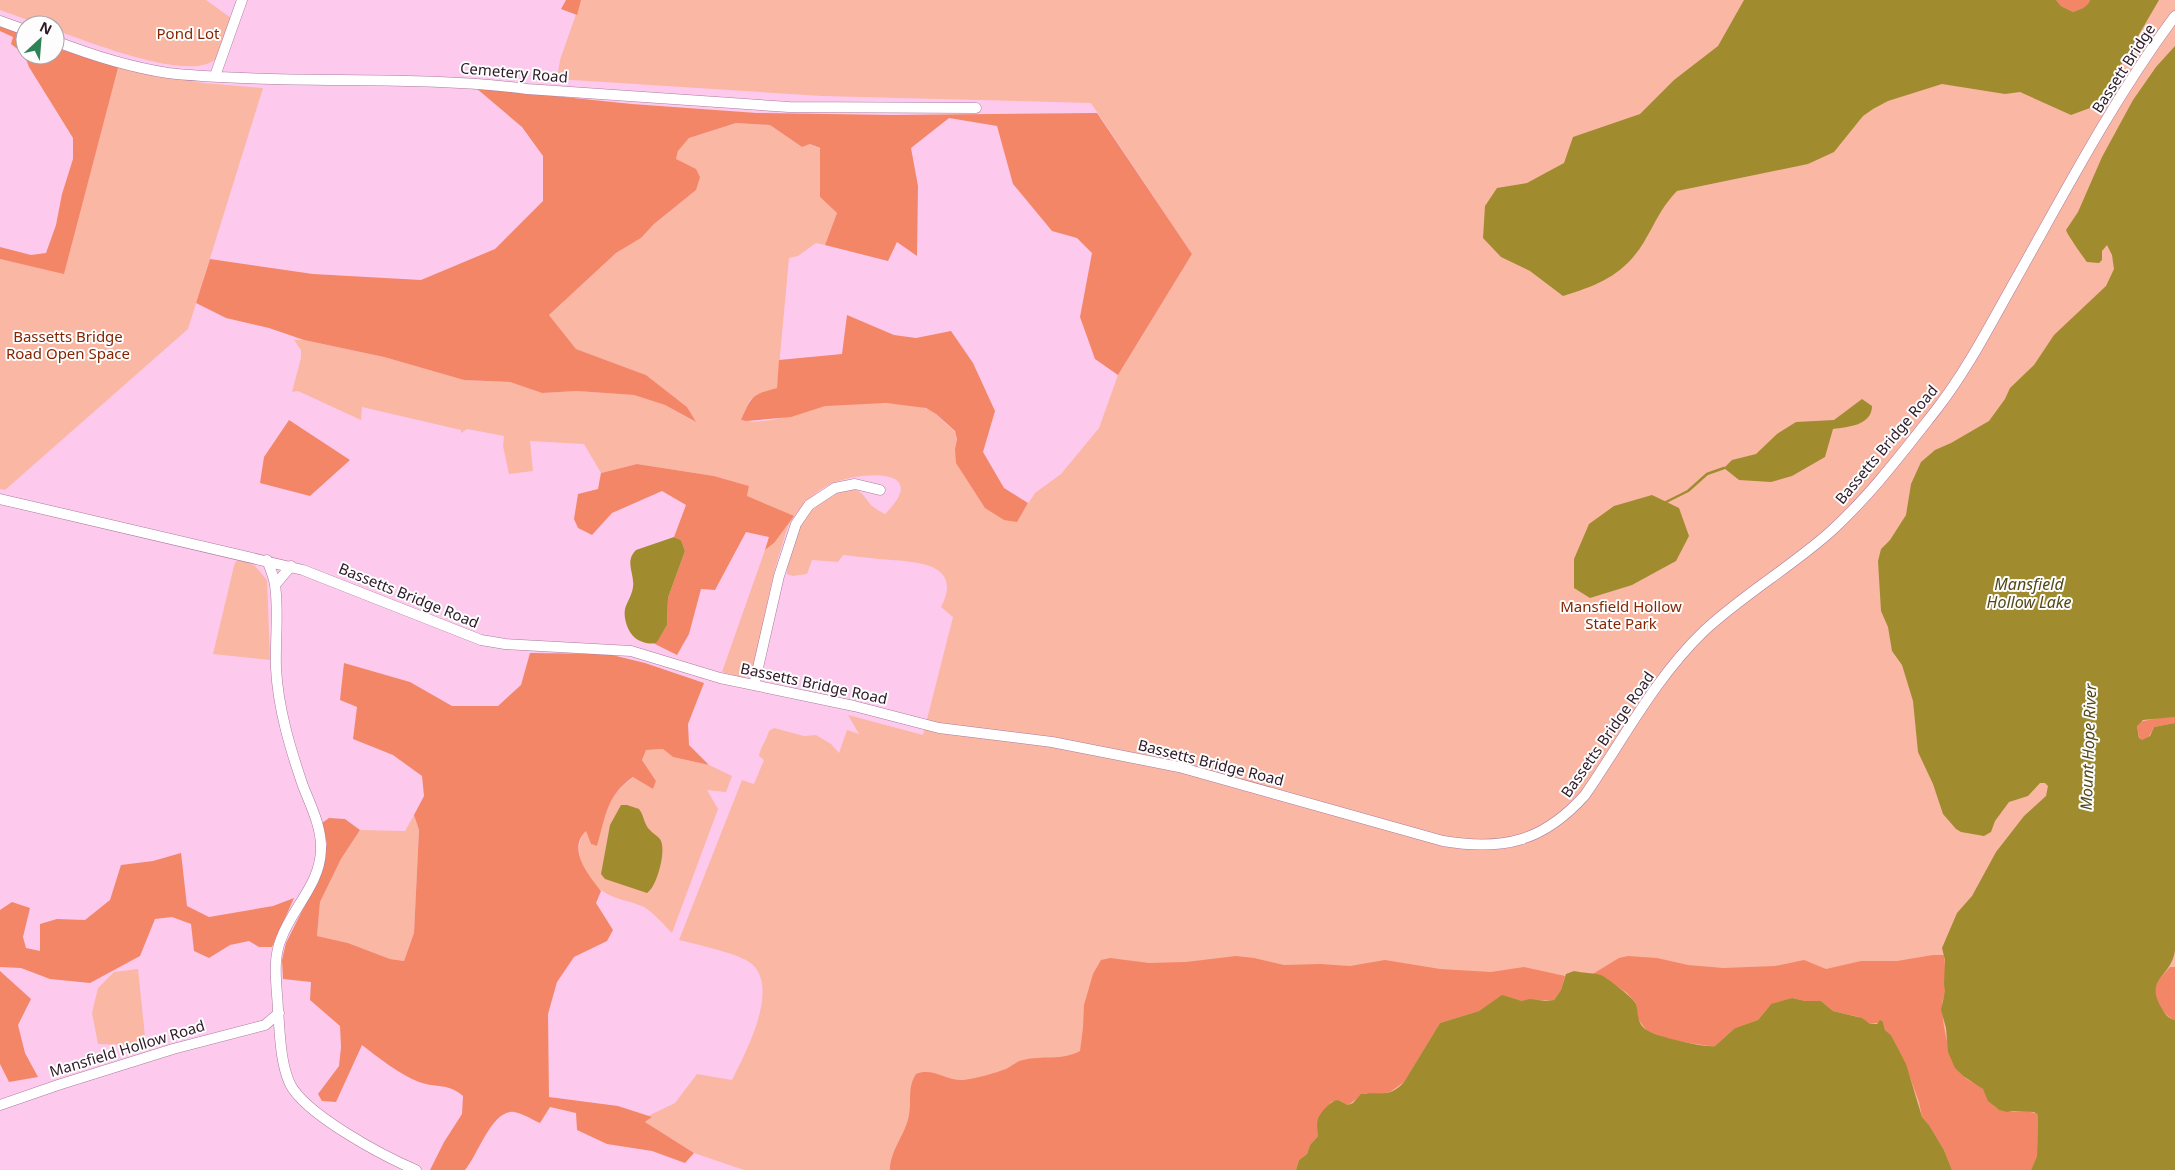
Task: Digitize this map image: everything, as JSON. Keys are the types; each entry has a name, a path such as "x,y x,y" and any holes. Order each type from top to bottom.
{"street":[{"path":"215,76 242,0"},
{"name":"Bassett Bridge","path":"2096,137 2127,86 2175,16"},
{"path":"0,21 15,26"},
{"name":"Cemetery Road","path":"65,44 118,62 168,73 304,81 396,80 484,83 527,89 789,107 976,108"},
{"name":"Bassetts Bridge Road","path":"0,499 291,566 314,573 481,640 505,644 631,651 698,672 854,706 939,728 1052,742 1179,767 1443,841 1487,846 1525,839 1559,821 1585,795 1661,682 1704,632 1743,598 1784,570 1830,532 1899,456 1941,404 1962,372 2096,137"},
{"path":"754,685 779,576 796,524 809,505 834,488 855,484 880,490"},
{"path":"267,560 275,584 276,670 283,718 302,784 319,829 322,851 315,880 281,939 276,966 278,1013 285,1067 290,1084 302,1102 325,1119 389,1157 416,1170"},
{"path":"275,584 291,566"},
{"name":"Mansfield Hollow Road","path":"0,1105 173,1049 265,1025 278,1013"},
{"path":"265,1025 280,1034"}],"green space":[{"name":"Pond Lot","path":"0,0 206,0 231,18 216,59 203,65 184,66 137,58 65,34 65,15 15,15 0,10"},
{"name":"Mansfield Hollow State Park","path":"581,0 2175,0 2175,1170 744,1170 694,1153 645,1122 652,1117 648,1116 675,1103 697,1074 732,1080 745,1054 757,1022 763,989 760,975 752,964 728,953 679,940 742,780 754,784 764,760 759,756 769,731 774,728 804,736 816,735 831,744 839,753 847,730 859,734 848,715 923,735 953,617 941,607 947,591 946,580 940,572 930,566 918,563 843,555 838,562 812,560 807,574 793,576 787,574 793,542 798,529 804,519 817,506 833,495 849,489 859,491 872,506 885,514 897,499 901,488 897,480 888,476 875,475 860,476 833,483 807,501 789,526 773,576 752,669 744,678 722,672 765,550 774,543 747,496 749,486 714,476 637,464 601,473 584,444 530,441 533,471 509,474 503,446 504,436 467,429 461,433 461,430 362,407 361,420 298,391 292,392 301,358 301,350 294,340 304,340 384,357 464,380 510,382 542,393 577,391 634,395 665,405 695,422 687,407 646,375 576,349 549,315 616,253 641,238 654,224 696,190 676,159 678,151 689,138 736,123 770,125 802,147 810,144 820,149 820,197 837,213 825,245 816,243 798,256 789,258 777,388 750,400 741,420 772,420 824,406 846,404 892,403 927,409 937,415 956,433 955,449 1016,522 1035,493 1061,474 1099,428 1118,375 1192,254 1091,103 822,96 557,79 560,60"},
{"name":"Bassetts Bridge Road Open Space","path":"118,68 204,83 263,88 188,329 5,490 0,489 0,259 64,273"},
{"path":"243,560 255,566 267,580 270,660 213,654 234,566 236,561"},
{"path":"663,749 673,757 709,765 732,776 726,792 707,790 718,809 672,933 644,907 611,896 601,890 584,870 579,853 579,845 586,830 591,844 597,846 608,807 624,784 634,777 653,789 656,781 642,760 646,750"},
{"path":"414,815 419,830 414,933 404,961 390,959 348,943 317,936 320,902 341,859 360,830 405,831"},
{"path":"138,969 146,1046 98,1044 92,1013 98,988 114,972"}],"shaded area":[{"path":"566,0 581,0 577,15 561,9"},
{"path":"2056,0 2090,0 2085,7 2073,12 2061,6"},
{"path":"0,26 15,31 15,47 11,44 13,37 0,31"},
{"path":"65,51 103,61 118,68 64,274 0,259 0,247 31,255 46,253 56,225 62,194 73,159 73,138 28,65 65,65"},
{"path":"476,88 632,104 757,113 893,115 1097,113 1192,254 1118,375 1095,359 1080,317 1092,253 1077,238 1052,231 1013,184 997,126 949,118 911,148 918,186 917,256 897,242 888,261 825,245 837,213 820,197 820,148 810,144 802,147 770,125 736,123 689,138 678,151 676,159 696,169 700,177 696,190 654,224 641,238 616,253 549,315 576,349 646,375 687,407 696,422 665,405 634,395 577,391 542,393 510,382 464,380 384,357 304,340 269,328 226,318 196,303 210,259 313,274 421,280 495,249 543,201 543,156 522,127"},
{"path":"847,315 894,335 916,338 951,331 973,363 995,411 983,452 1004,488 1028,503 1017,522 1004,520 985,508 956,463 955,449 957,439 955,431 936,414 926,408 886,403 825,406 791,417 741,420 753,398 777,388 779,360 842,354"},
{"path":"289,420 350,460 310,496 260,483 264,457"},
{"path":"637,464 714,476 749,486 747,496 794,516 774,543 765,550 769,537 746,532 715,590 701,589 689,634 677,655 653,643 657,641 667,625 668,598 685,551 681,540 674,537 686,505 662,491 612,513 592,535 578,528 574,519 578,494 598,489 601,473"},
{"path":"530,653 608,654 645,663 704,683 688,724 689,745 709,765 673,757 663,749 646,750 642,760 656,781 653,789 633,777 624,784 612,799 597,846 591,844 586,831 581,838 578,846 582,862 590,877 601,891 596,903 613,930 607,941 574,957 557,982 548,1014 549,1097 618,1106 652,1117 645,1122 694,1153 685,1163 652,1151 607,1144 577,1130 576,1113 550,1107 540,1123 514,1112 506,1113 499,1118 486,1134 465,1170 430,1170 444,1142 462,1114 463,1096 453,1089 425,1084 404,1075 362,1045 336,1102 322,1101 318,1094 339,1066 341,1047 340,1026 310,1000 311,982 283,979 282,960 286,943 319,877 327,844 322,823 329,818 345,819 360,830 341,859 320,902 317,936 348,943 390,959 404,961 414,933 419,830 414,815 424,796 422,776 393,755 353,739 357,707 340,700 344,663 410,682 452,706 498,706 521,685"},
{"path":"2175,717 2175,723 2154,727 2147,738 2140,740 2137,726 2139,722"},
{"path":"181,853 187,906 209,917 273,906 294,898 272,947 259,947 249,941 230,945 209,958 194,951 191,924 172,917 155,919 140,956 90,983 50,979 21,968 0,967 0,910 12,902 30,908 23,937 26,948 40,951 40,924 57,919 85,920 110,900 121,865 153,861"},
{"path":"1944,955 1945,993 1942,1004 1943,1021 1950,1053 1958,1070 1965,1078 1982,1088 1993,1105 2000,1110 2010,1112 2027,1111 2038,1115 2037,1156 2031,1170 1952,1170 1944,1150 1922,1117 1919,1102 1904,1061 1891,1035 1885,1030 1883,1022 1870,1024 1859,1017 1833,1011 1821,1001 1805,1001 1792,998 1770,1005 1758,1020 1735,1028 1715,1046 1675,1041 1647,1031 1638,1019 1636,1003 1627,993 1601,975 1591,975 1619,958 1628,956 1657,958 1688,965 1723,968 1775,966 1804,960 1826,969 1861,961 1897,961"},
{"path":"1236,956 1284,965 1320,964 1350,966 1385,960 1440,969 1491,972 1524,967 1565,976 1561,990 1554,1000 1522,1001 1509,998 1494,1001 1479,1011 1440,1023 1404,1082 1390,1092 1377,1095 1365,1093 1348,1105 1338,1100 1331,1102 1318,1119 1318,1136 1310,1145 1307,1154 1299,1160 1296,1170 890,1170 895,1149 907,1122 910,1110 911,1089 916,1074 928,1072 966,1080 1001,1071 1017,1062 1066,1056 1080,1051 1084,1005 1093,974 1101,960 1110,958 1149,963 1186,962"},
{"path":"2170,967 2175,967 2175,1020 2163,1011 2157,1001 2154,990 2158,981"},
{"path":"0,971 31,999 18,1025 25,1053 38,1077 9,1082 0,1064"}],"water":[{"path":"1744,0 2056,0 2061,6 2073,12 2085,7 2090,0 2159,0 2098,105 2071,115 2020,92 2005,94 1942,84 1888,101 1873,109 1863,116 1834,152 1808,164 1677,191 1662,210 1636,254 1609,278 1587,288 1563,296 1530,271 1501,257 1483,238 1485,206 1497,188 1527,183 1564,163 1573,137 1640,114 1674,80 1718,46"},
{"name":"Mansfield Hollow Lake","path":"2175,46 2175,717 2143,720 2137,726 2139,738 2142,740 2150,736 2154,727 2175,723 2175,950 2173,959 2157,983 2156,990 2164,1012 2168,1017 2175,1020 2175,1170 2031,1170 2037,1156 2038,1115 2034,1112 2007,1112 1999,1110 1988,1101 1983,1089 1963,1076 1955,1068 1948,1052 1946,1028 1941,1010 1945,991 1945,960 1942,948 1957,913 1972,896 1996,852 2024,816 2046,796 2048,786 2045,783 2040,783 2028,796 2009,802 1995,821 1991,832 1984,836 1961,832 1943,814 1933,784 1918,752 1913,701 1902,665 1892,651 1888,627 1881,611 1878,561 1881,549 1890,540 1906,515 1911,484 1921,462 1935,450 1989,421 2005,399 2010,388 2034,365 2054,335 2106,286 2114,269 2112,255 2107,245 2102,251 2102,260 2099,263 2087,262 2066,230 2078,212 2102,157 2133,100 2156,67"},
{"path":"1862,399 1872,406 1868,417 1858,424 1833,429 1825,457 1792,476 1771,482 1739,480 1724,468 1732,460 1756,454 1777,434 1796,422 1834,420"},
{"path":"1652,495 1679,508 1689,536 1676,561 1632,585 1590,598 1574,588 1574,559 1589,524 1614,506"},
{"path":"674,537 681,540 685,551 668,598 667,625 657,642 645,643 632,635 627,627 625,618 625,609 633,587 631,559 636,550"},
{"path":"621,805 639,809 648,828 661,841 660,869 654,884 647,893 605,879 601,874 610,825"},
{"path":"1574,971 1601,975 1620,988 1634,1001 1642,1026 1650,1032 1701,1045 1715,1046 1735,1028 1758,1020 1771,1004 1792,998 1805,1001 1821,1001 1833,1011 1862,1018 1870,1024 1877,1024 1880,1020 1883,1022 1885,1030 1891,1035 1906,1064 1922,1117 1944,1150 1952,1170 1296,1170 1299,1160 1307,1154 1310,1145 1318,1136 1318,1119 1326,1107 1338,1100 1348,1105 1353,1103 1361,1094 1394,1091 1404,1082 1440,1023 1479,1011 1502,995 1522,1001 1530,999 1554,1000 1561,990 1566,974"}],"waterway":[{"name":"Mount Hope River","path":"2094,75 2114,93"},
{"path":"1666,502 1688,491 1707,474 1724,468"}]}
